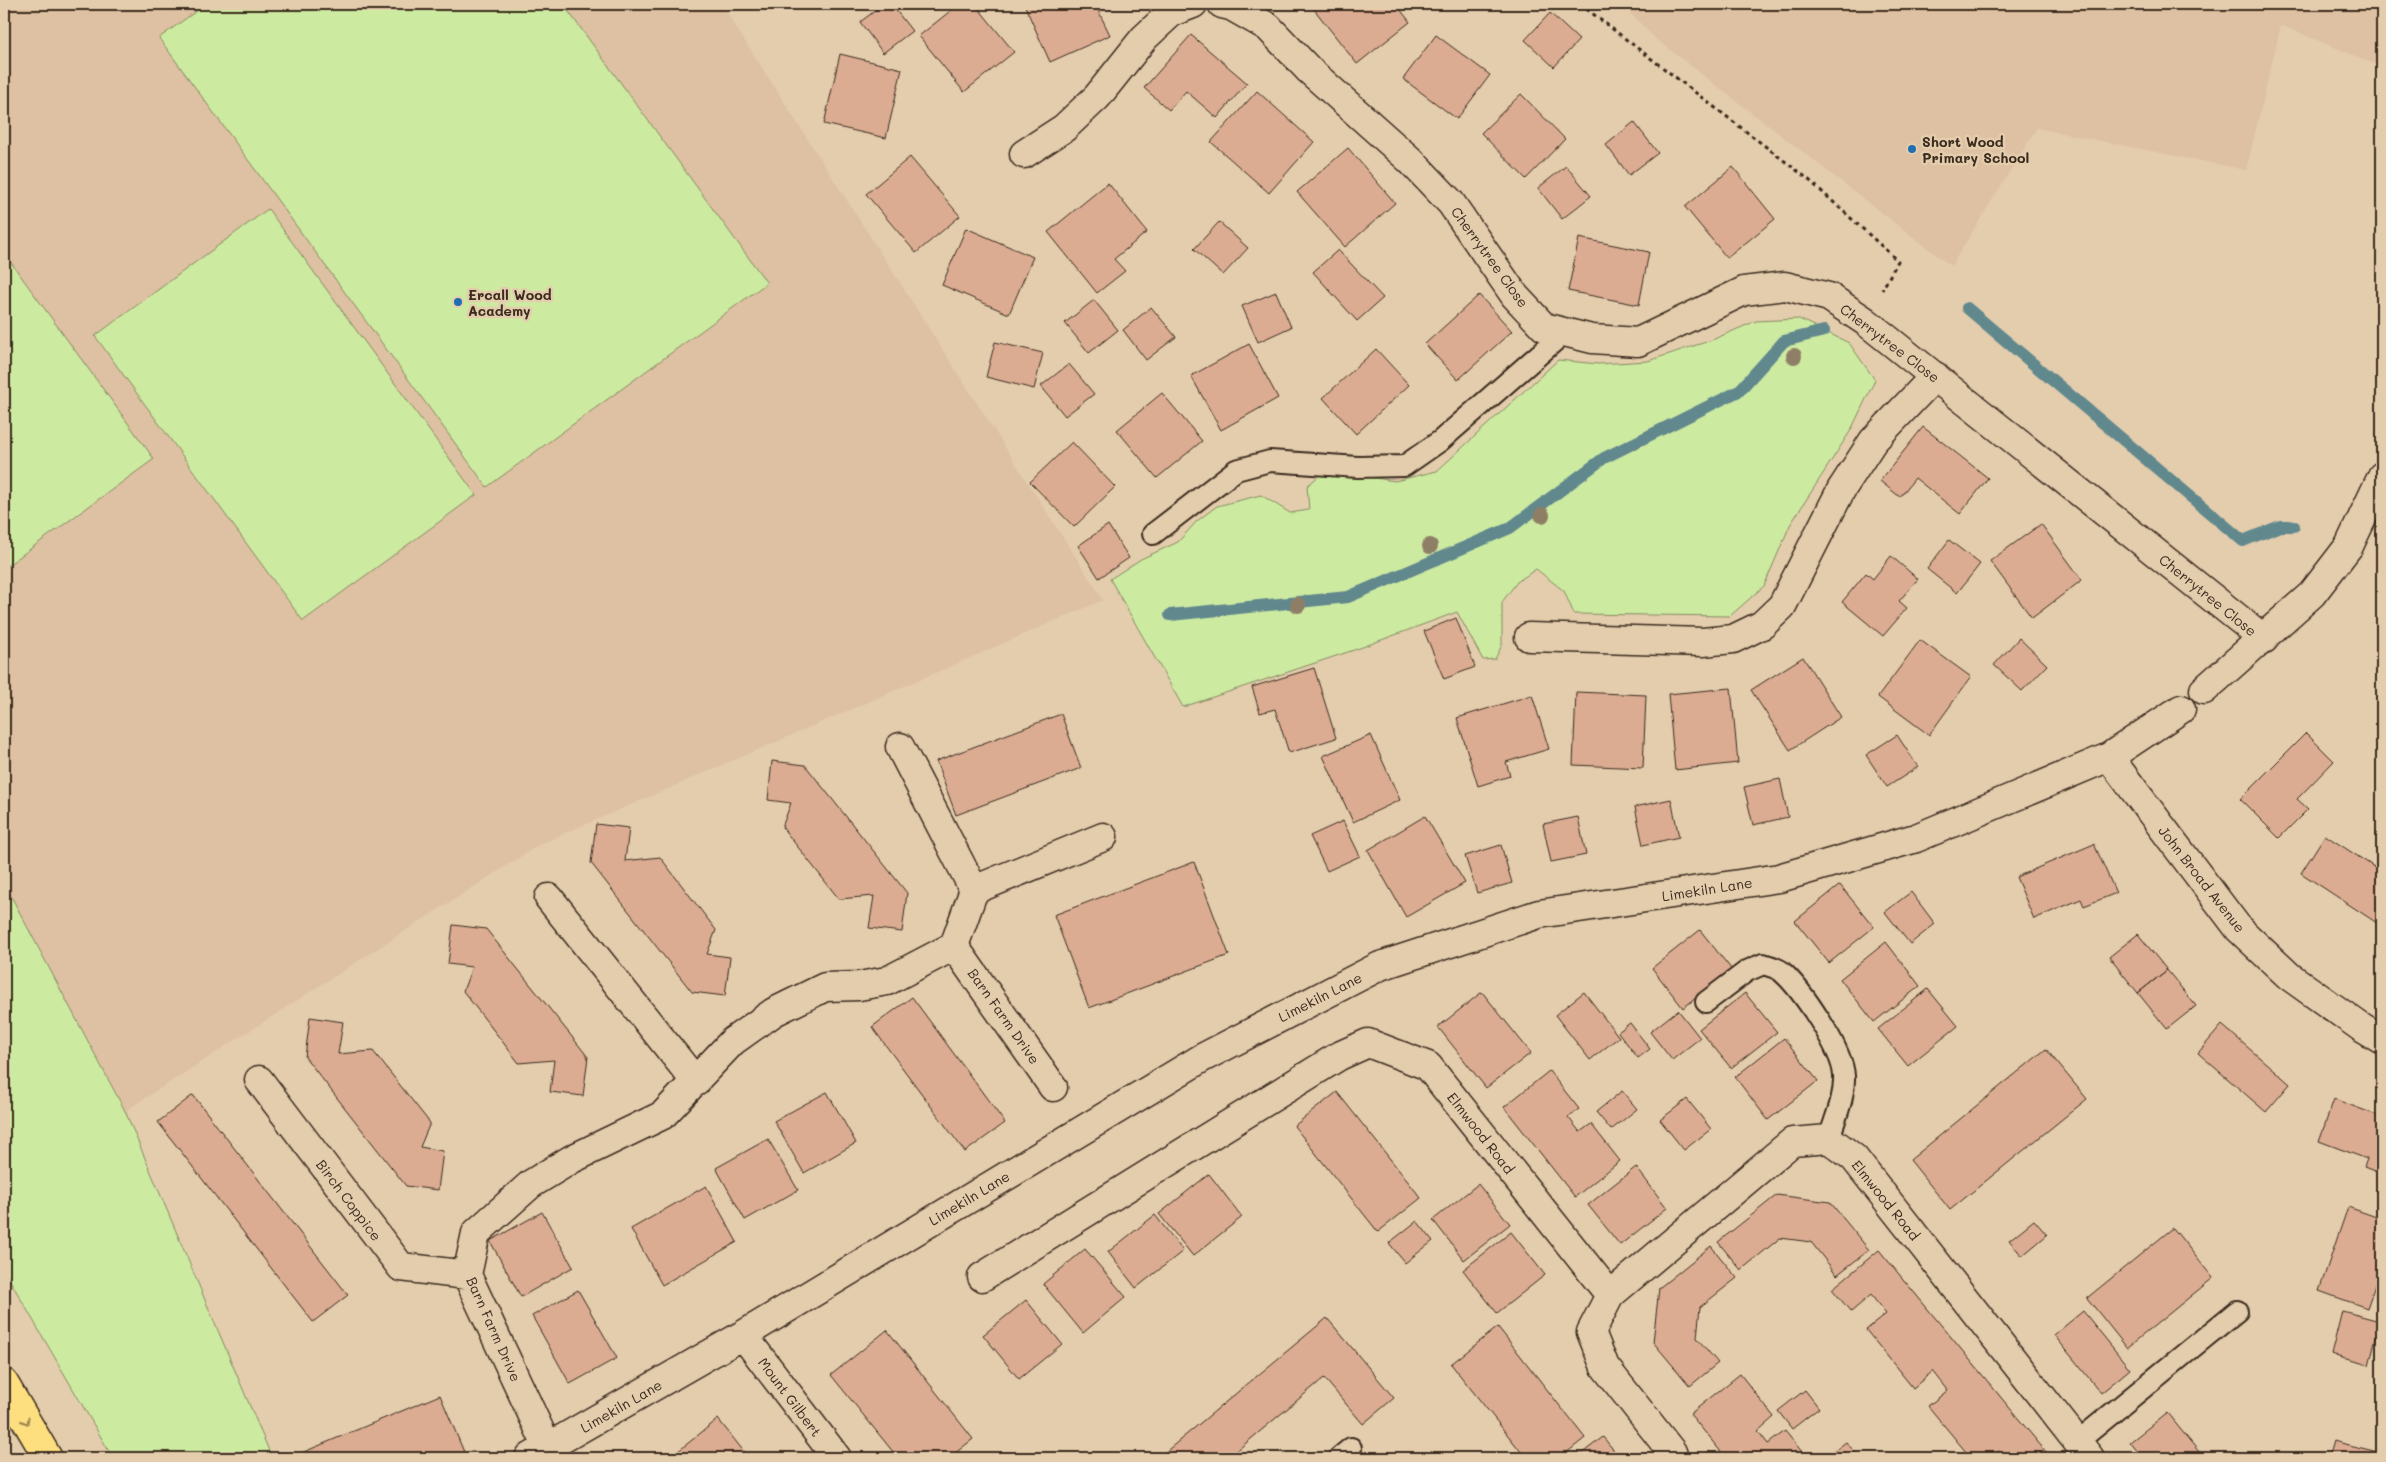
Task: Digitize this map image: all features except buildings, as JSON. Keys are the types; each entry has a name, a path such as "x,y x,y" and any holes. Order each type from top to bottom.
{"highway":[{"path":"4,1383 48,1458"}],"street":[{"path":"1024,154 1064,128 1097,97 1144,38 1172,12 1193,4"},
{"name":"Cherrytree Close","path":"1222,4 1231,6 1268,27 1308,70 1411,161 1451,203 1515,296 1544,327 1592,339 1638,342 1744,291 1784,286 1829,297 1865,321 1935,376 2264,640"},
{"path":"1529,636 1703,642 1733,639 1762,625 1782,606 1841,490 1873,441 1935,376"},
{"path":"2204,690 2264,640 2312,594 2349,546 2382,476"},
{"name":"Limekiln Lane","path":"538,1453 743,1335 1202,1058 1380,966 1539,914 1779,878 1916,838 2110,757 2181,709"},
{"path":"900,747 974,890 954,946"},
{"name":"John Broad Avenue","path":"2110,757 2239,929 2289,976 2382,1040"},
{"path":"974,890 1103,837"},
{"path":"549,898 696,1082"},
{"name":"Barn Farm Drive","path":"538,1453 467,1275 476,1233 531,1184 572,1159 662,1115 696,1082 733,1041 774,1012 825,987 859,986 887,981 954,946 1053,1087"},
{"name":"Elmwood Road","path":"982,1277 1339,1056 1368,1043 1428,1066 1610,1295"},
{"name":"Birch Coppice","path":"259,1080 401,1267 467,1275"},
{"path":"1674,1458 1672,1452 1606,1368 1592,1332 1610,1295 1792,1142 1829,1139"},
{"name":"Elmwood Road","path":"1829,1139 1854,1158 2083,1450"},
{"name":"Mount Gilbert","path":"743,1335 837,1458"}],"lane":[{"path":"1153,534 1236,470 1270,461 1358,468 1404,466 1440,441 1565,332"},
{"path":"1706,1002 1747,970 1763,964 1780,970 1812,1008 1835,1046 1844,1073 1844,1092 1829,1139"},
{"path":"2083,1450 2237,1311"}],"path":[{"path":"1580,4 1808,179 1898,262 1865,321"}],"shaded area":[{"name":"Ercall Wood Academy","path":"4,4 721,4 1103,600 540,844 125,1111 4,883"},
{"name":"Short Wood Primary School","path":"1621,4 2382,4 2382,67 2281,25 2246,170 2037,128 1951,266 1656,39"}],"green space":[{"path":"206,4 563,4 767,283 487,487 159,38"},
{"path":"268,209 476,495 303,621 95,336"},
{"path":"4,253 154,459 4,568"},
{"path":"1799,319 1849,343 1875,380 1851,430 1790,525 1764,586 1730,616 1574,614 1564,591 1536,569 1517,582 1502,602 1502,645 1495,659 1483,660 1457,612 1357,649 1183,707 1110,579 1141,559 1178,542 1197,521 1217,506 1261,495 1290,513 1309,510 1307,486 1320,475 1347,474 1395,481 1437,471 1558,360 1598,364 1648,361 1712,340 1756,321"},
{"path":"4,883 125,1111 272,1458 113,1458 4,1270"}],"waterway":[{"path":"1967,308 2243,541 2280,526 2294,526"},
{"path":"1170,615 1348,597 1510,528 1604,458 1739,391 1784,341 1824,331"}],"place":[{"name":"Short Wood Primary School","path":"1912,149"},
{"name":"Ercall Wood Academy","path":"458,302"}]}
